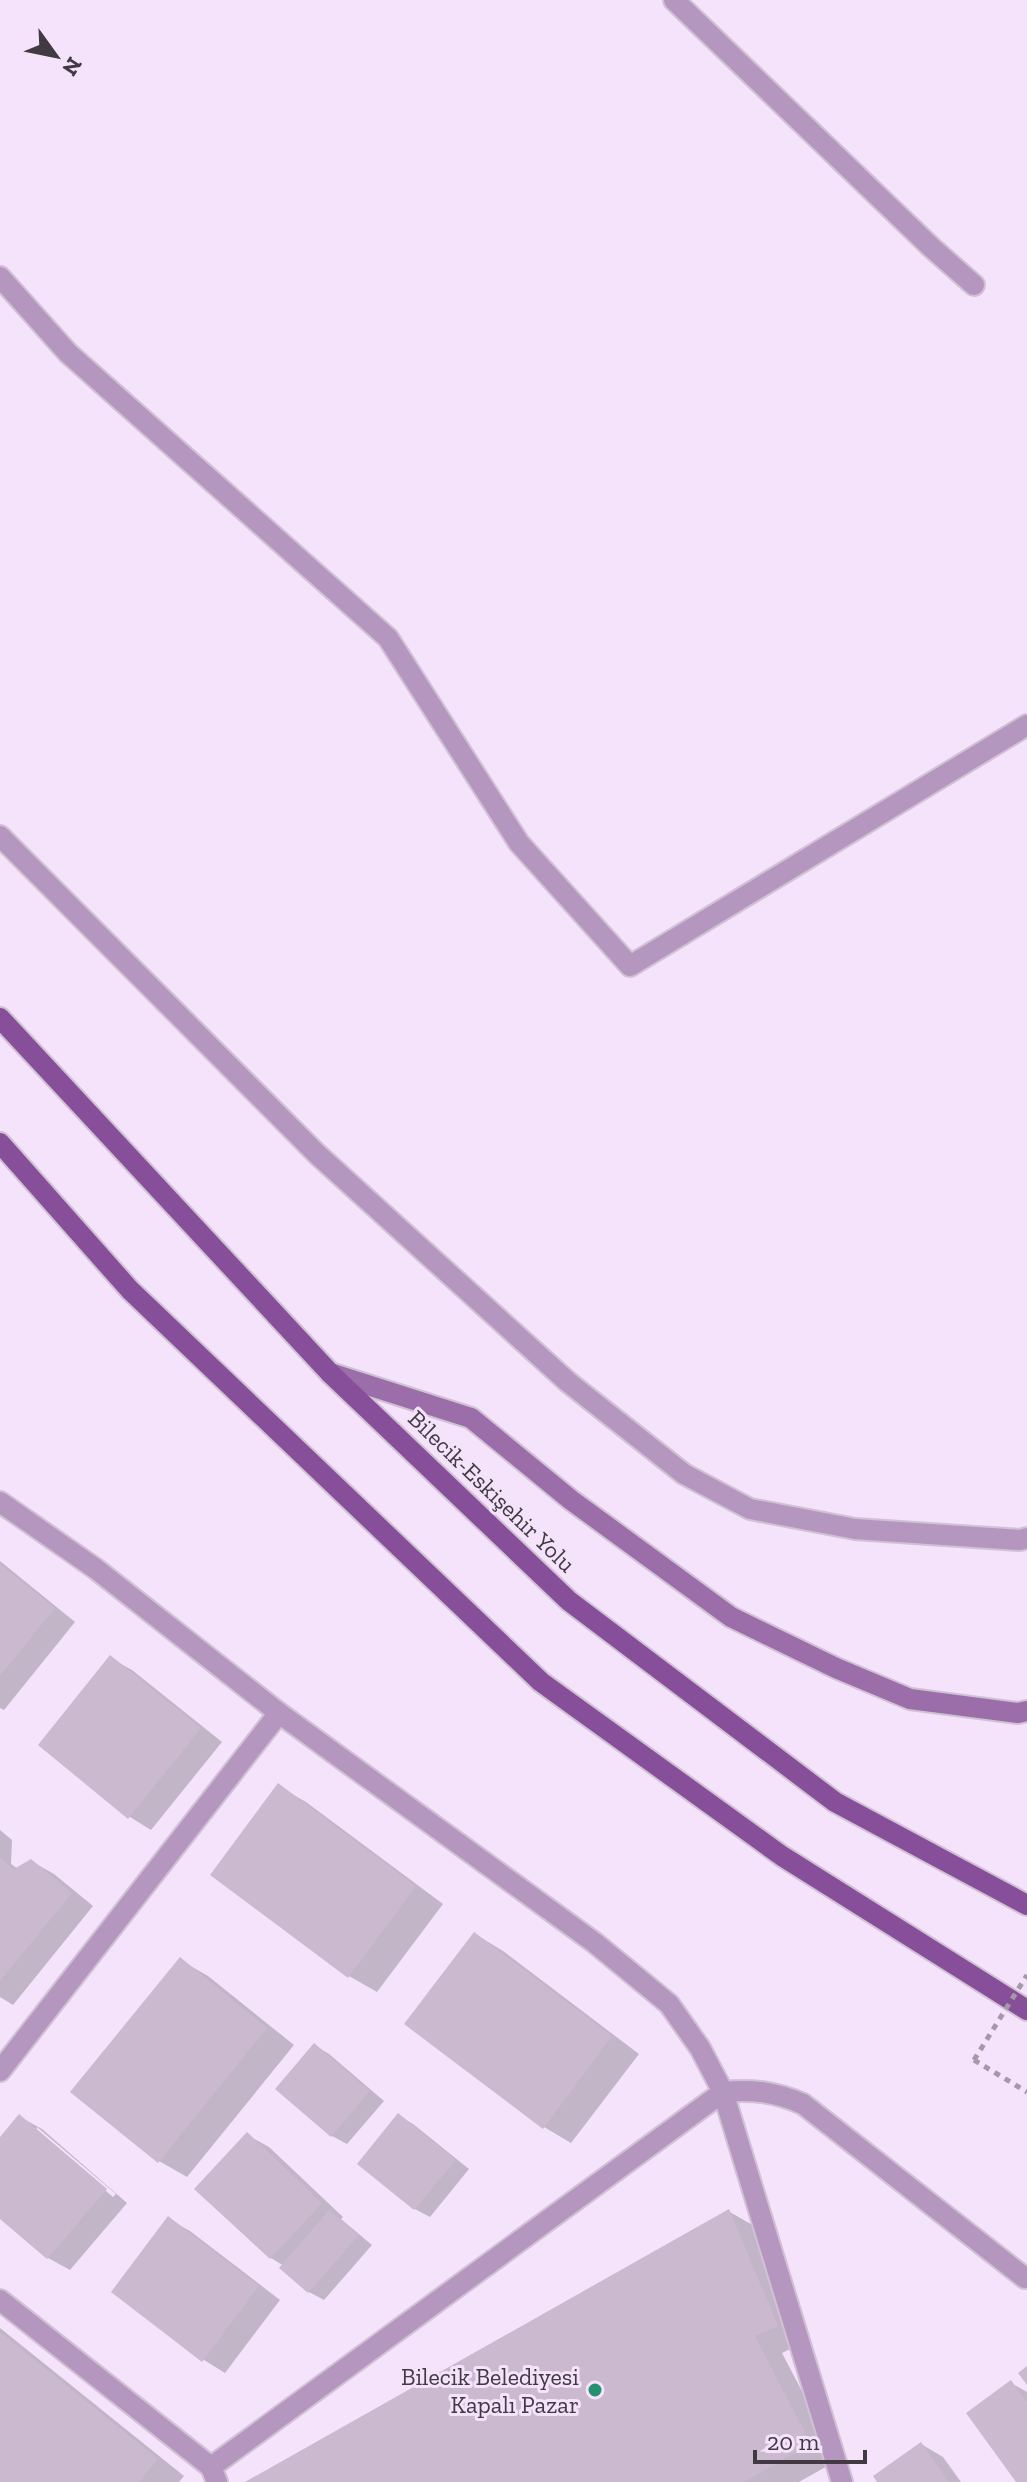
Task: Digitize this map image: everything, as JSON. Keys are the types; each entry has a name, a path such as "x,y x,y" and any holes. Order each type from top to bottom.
{"main road":[{"name":"Bilecik-Eskişehir Yolu","path":"0,1018 330,1373 569,1601 835,1802 1027,1905"},
{"path":"0,1143 130,1290 541,1682 782,1856 1027,2010"}],"street":[{"path":"674,0 974,285"},
{"path":"0,277 68,353 388,638 519,843 630,966 1027,725"},
{"path":"0,836 317,1154 568,1382 684,1474 750,1509 855,1529 1027,1538"},
{"path":"330,1373 471,1418 571,1500 744,1624 910,1699 1018,1713 1027,1711"},
{"path":"0,1502 96,1569 279,1713 595,1943 669,2004 700,2048 723,2092 842,2482"},
{"path":"0,2071 279,1713"},
{"path":"0,2300 214,2474 723,2092 746,2090 768,2092 803,2104 1025,2278"}],"path":[{"path":"1027,1975 974,2060 1027,2092"}],"building":[{"path":"0,1564 55,1608 0,1676"},
{"path":"110,1655 201,1728 128,1819 38,1745"},
{"path":"278,1783 416,1886 348,1978 210,1875"},
{"path":"0,1858 14,1869 31,1859 72,1893 0,1981"},
{"path":"474,1932 612,2036 543,2129 404,2024"},
{"path":"180,1957 267,2028 158,2163 70,2092"},
{"path":"314,2043 370,2091 331,2137 275,2089"},
{"path":"398,2113 456,2160 414,2210 357,2164"},
{"path":"19,2114 107,2189 47,2259 0,2219 0,2137"},
{"path":"247,2132 322,2203 270,2259 194,2189"},
{"name":"Bilecik Belediyesi Kapalı Pazar","path":"729,2209 778,2326 755,2336 811,2444 744,2482 245,2482"},
{"path":"329,2210 359,2235 308,2293 279,2268"},
{"path":"168,2216 259,2286 202,2362 111,2292"},
{"path":"0,2332 158,2459 139,2482 0,2482"},
{"path":"1027,2366 1027,2385 1018,2373"},
{"path":"1011,2380 1027,2402 1027,2482 1016,2482 966,2413"},
{"path":"921,2442 949,2482 877,2482 873,2476"}],"place":[{"name":"Bilecik Belediyesi Kapalı Pazar","path":"595,2390"}]}
